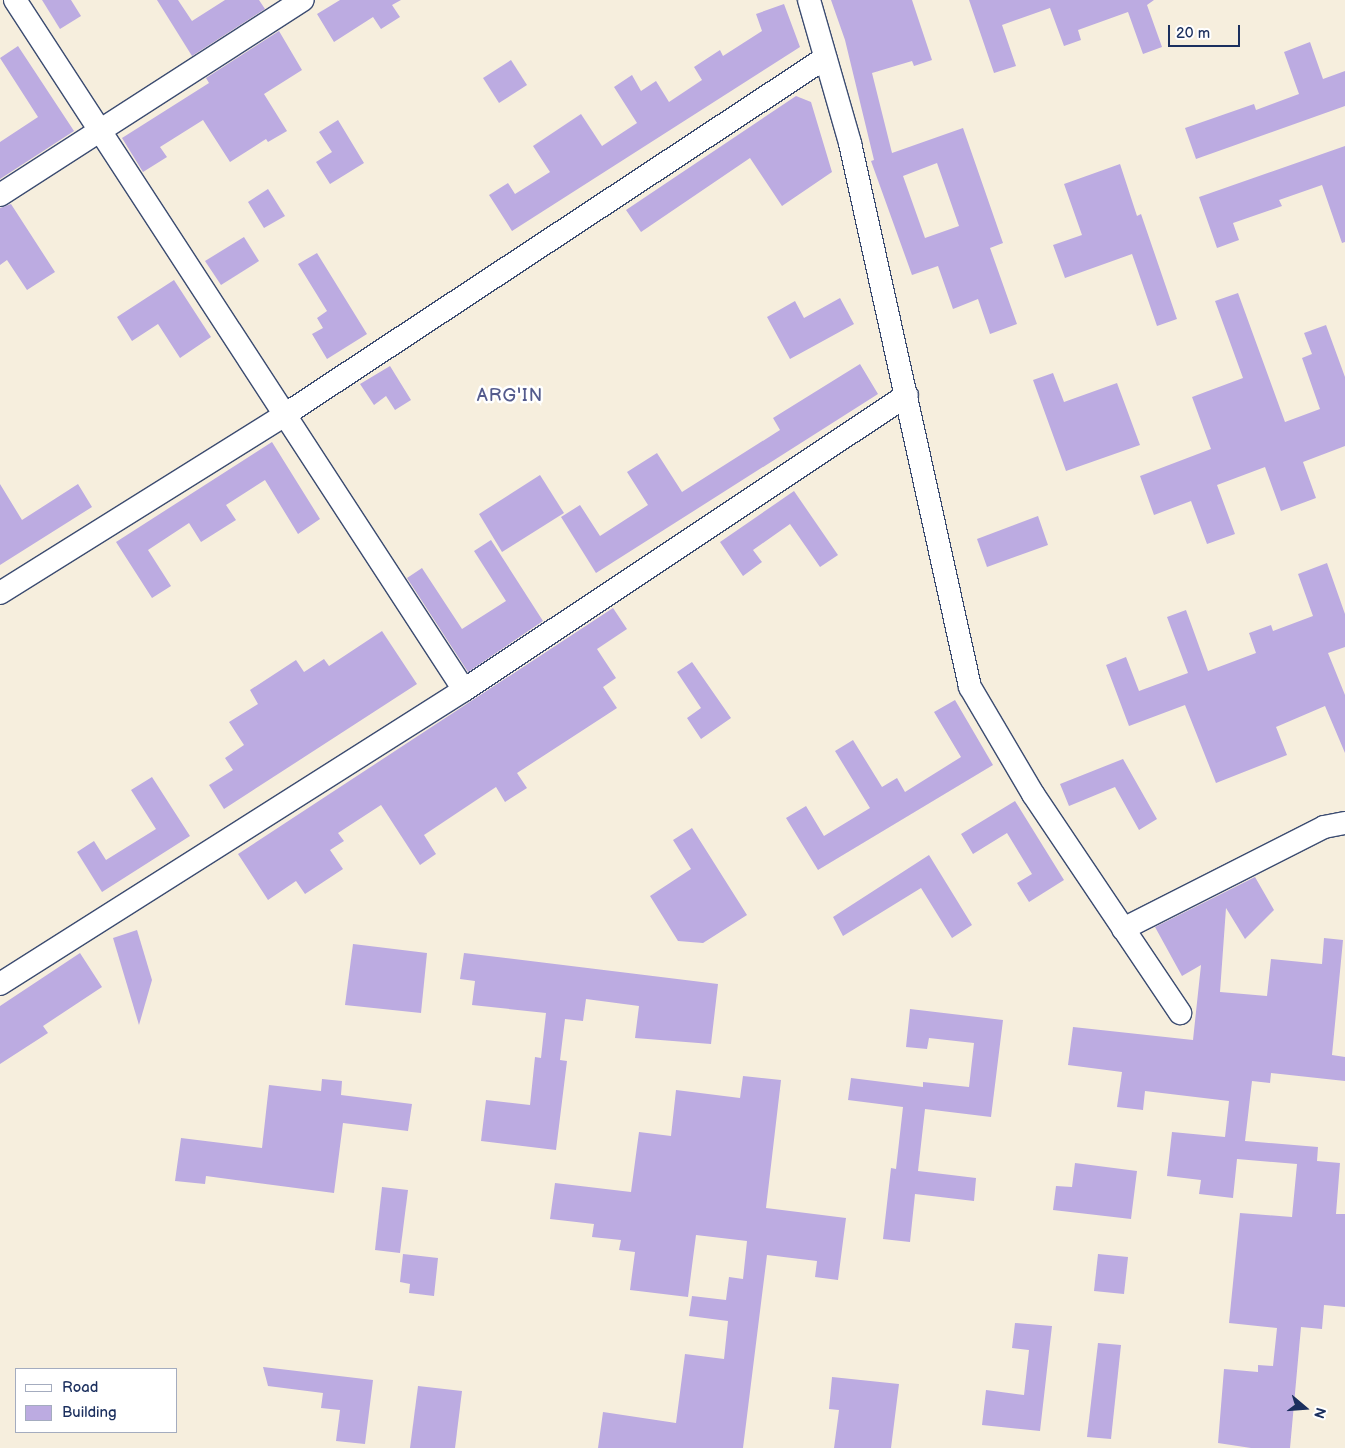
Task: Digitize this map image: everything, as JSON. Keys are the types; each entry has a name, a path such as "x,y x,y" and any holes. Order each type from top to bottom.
{"street":[{"path":"15,0 101,129 464,690"},
{"path":"0,195 303,0"},
{"path":"809,0 850,143 970,687 1033,794 1180,1014"},
{"path":"0,593 286,414 826,58"},
{"path":"0,984 464,690 907,395"},
{"path":"1123,929 1324,827 1345,823"}],"building":[{"path":"42,0 71,0 81,16 60,29"},
{"path":"157,0 178,0 192,21 225,0 259,0 265,9 192,56"},
{"path":"340,0 401,0 392,5 400,17 381,29 373,17 334,42 317,14"},
{"path":"831,0 912,0 932,60 914,66 912,61 872,73 892,153 963,128 1003,243 990,248 1017,324 990,334 978,299 953,309 938,266 912,275 871,161 874,160 845,40","holes":["937,163 959,226 925,238 903,176"]},
{"path":"969,0 1154,0 1147,5 1162,47 1143,54 1128,12 1078,30 1081,40 1064,46 1050,8 1002,25 1016,66 994,73"},
{"path":"784,4 800,47 512,231 489,195 508,183 515,194 550,172 533,146 581,114 602,146 637,123 614,87 632,75 641,91 656,81 669,102 702,80 694,67 720,50 723,56 762,31 756,14"},
{"path":"279,31 302,70 264,94 287,131 268,142 266,139 230,162 203,120 160,147 167,157 143,172 122,138 209,83 206,78"},
{"path":"1310,42 1323,79 1345,71 1345,106 1196,159 1185,128 1254,104 1256,110 1299,94 1284,52"},
{"path":"18,46 74,131 0,179 0,142 38,117 0,58"},
{"path":"511,60 527,85 499,103 483,78"},
{"path":"796,96 811,102 832,172 782,206 750,158 641,232 626,210"},
{"path":"338,120 364,163 330,184 316,162 332,152 319,132"},
{"path":"1345,146 1345,242 1342,243 1322,185 1279,200 1282,206 1233,223 1239,240 1217,248 1199,197"},
{"path":"1120,164 1137,216 1141,214 1177,319 1157,326 1132,254 1065,278 1053,245 1082,235 1064,184"},
{"path":"268,189 285,216 264,228 248,202"},
{"path":"11,204 55,272 27,290 7,260 0,265 0,208"},
{"path":"244,237 259,261 221,285 205,261"},
{"path":"317,253 367,334 327,359 312,334 323,328 317,318 327,311 298,264"},
{"path":"174,280 211,337 180,358 158,324 132,341 117,317"},
{"path":"1238,293 1285,422 1320,409 1302,358 1312,354 1304,333 1326,325 1345,377 1345,446 1303,462 1316,498 1281,511 1265,467 1217,485 1235,534 1207,544 1191,501 1154,515 1140,476 1211,449 1192,397 1243,378 1215,301"},
{"path":"840,298 854,324 790,359 767,317 795,301 804,318"},
{"path":"860,364 878,394 596,573 561,517 580,505 600,536 648,505 627,472 657,453 682,492 780,430 773,418"},
{"path":"390,366 411,400 395,410 386,396 374,405 360,384"},
{"path":"1053,373 1064,402 1117,383 1140,445 1066,471 1033,380"},
{"path":"272,442 320,519 298,534 265,480 226,505 236,520 201,542 189,523 148,550 171,586 152,598 116,542"},
{"path":"540,475 564,513 502,552 479,514"},
{"path":"0,484 22,520 78,484 92,507 0,565"},
{"path":"794,491 838,555 820,567 790,524 753,550 762,562 743,576 720,542"},
{"path":"1038,516 1048,545 987,567 977,539"},
{"path":"491,540 543,621 468,672 407,578 422,568 462,629 506,601 474,551"},
{"path":"1327,563 1345,614 1345,647 1328,653 1345,695 1345,753 1325,706 1276,727 1287,755 1216,783 1185,705 1129,726 1106,665 1126,657 1139,691 1188,673 1167,617 1186,610 1208,671 1256,653 1249,633 1271,625 1273,631 1313,616 1298,574"},
{"path":"613,608 627,629 597,649 616,678 603,687 617,708 517,773 527,788 505,802 496,787 424,835 436,854 420,865 381,805 338,833 344,841 330,850 343,869 305,894 296,881 268,900 238,854"},
{"path":"382,631 417,684 224,809 209,785 233,770 225,758 244,745 229,722 258,704 250,690 296,660 304,672 324,659 329,666"},
{"path":"692,662 731,718 701,739 687,718 701,708 677,672"},
{"path":"955,700 993,765 818,870 786,818 806,806 824,836 870,808 835,751 853,740 882,787 897,778 905,792 961,757 934,712"},
{"path":"1123,759 1157,819 1139,830 1115,787 1069,806 1060,784"},
{"path":"152,777 190,836 102,892 77,852 94,841 106,860 156,829 131,790"},
{"path":"1015,801 1064,880 1029,902 1017,883 1032,874 1007,833 973,854 961,834"},
{"path":"692,828 747,915 703,943 678,941 650,896 691,869 673,840"},
{"path":"929,855 972,925 952,938 921,888 843,936 833,917"},
{"path":"1255,877 1274,910 1245,939 1226,908 1220,992 1267,996 1271,959 1322,964 1324,938 1343,940 1332,1055 1345,1057 1345,1081 1271,1073 1270,1083 1252,1081 1245,1141 1318,1147 1317,1161 1340,1163 1336,1214 1345,1214 1345,1307 1324,1305 1322,1329 1301,1327 1290,1448 1251,1448 1218,1443 1224,1369 1258,1372 1258,1365 1273,1366 1277,1328 1229,1323 1240,1213 1292,1217 1297,1164 1237,1159 1233,1198 1199,1194 1201,1180 1167,1176 1172,1132 1225,1137 1229,1101 1145,1091 1143,1110 1117,1107 1122,1072 1068,1065 1073,1027 1193,1040 1201,965 1182,976 1155,927"},
{"path":"137,930 152,980 139,1025 113,938"},
{"path":"353,944 427,953 421,1013 345,1005"},
{"path":"80,953 102,987 43,1026 48,1033 0,1064 0,1006"},
{"path":"464,953 718,984 711,1044 635,1038 639,1006 586,999 583,1021 565,1019 560,1060 567,1061 556,1150 481,1141 486,1100 530,1105 535,1057 541,1058 546,1013 472,1005 475,981 460,979"},
{"path":"910,1009 1003,1020 991,1117 925,1109 918,1171 976,1178 974,1201 915,1194 910,1242 883,1239 891,1168 896,1169 903,1107 848,1100 851,1078 923,1087 923,1082 969,1087 974,1043 929,1038 927,1049 906,1047"},
{"path":"743,1076 781,1080 766,1208 846,1218 838,1280 815,1277 817,1261 767,1255 743,1448 598,1448 603,1412 676,1423 685,1354 724,1359 728,1321 689,1316 692,1296 726,1300 729,1277 743,1279 747,1241 696,1235 688,1297 630,1290 635,1252 619,1250 621,1240 592,1237 594,1224 550,1219 555,1183 631,1192 639,1132 671,1136 676,1090 740,1098"},
{"path":"322,1079 342,1081 341,1095 412,1104 408,1131 343,1123 334,1193 206,1176 205,1184 175,1181 181,1138 262,1148 269,1085 321,1091"},
{"path":"1075,1163 1137,1171 1131,1219 1053,1210 1056,1186 1072,1187"},
{"path":"382,1187 408,1190 400,1253 375,1250"},
{"path":"403,1254 438,1258 434,1296 409,1293 410,1284 400,1282"},
{"path":"1098,1254 1128,1257 1124,1294 1094,1291"},
{"path":"1015,1323 1052,1326 1040,1431 982,1425 986,1390 1024,1395 1029,1350 1012,1348"},
{"path":"1098,1343 1121,1345 1111,1439 1087,1437"},
{"path":"263,1367 373,1380 365,1444 336,1441 340,1410 321,1408 323,1393 268,1386"},
{"path":"832,1377 899,1384 891,1448 834,1448 839,1410 829,1409"},
{"path":"418,1386 462,1391 455,1448 410,1448"}],"district":[{"name":"ARG'IN","path":"510,396"}]}
